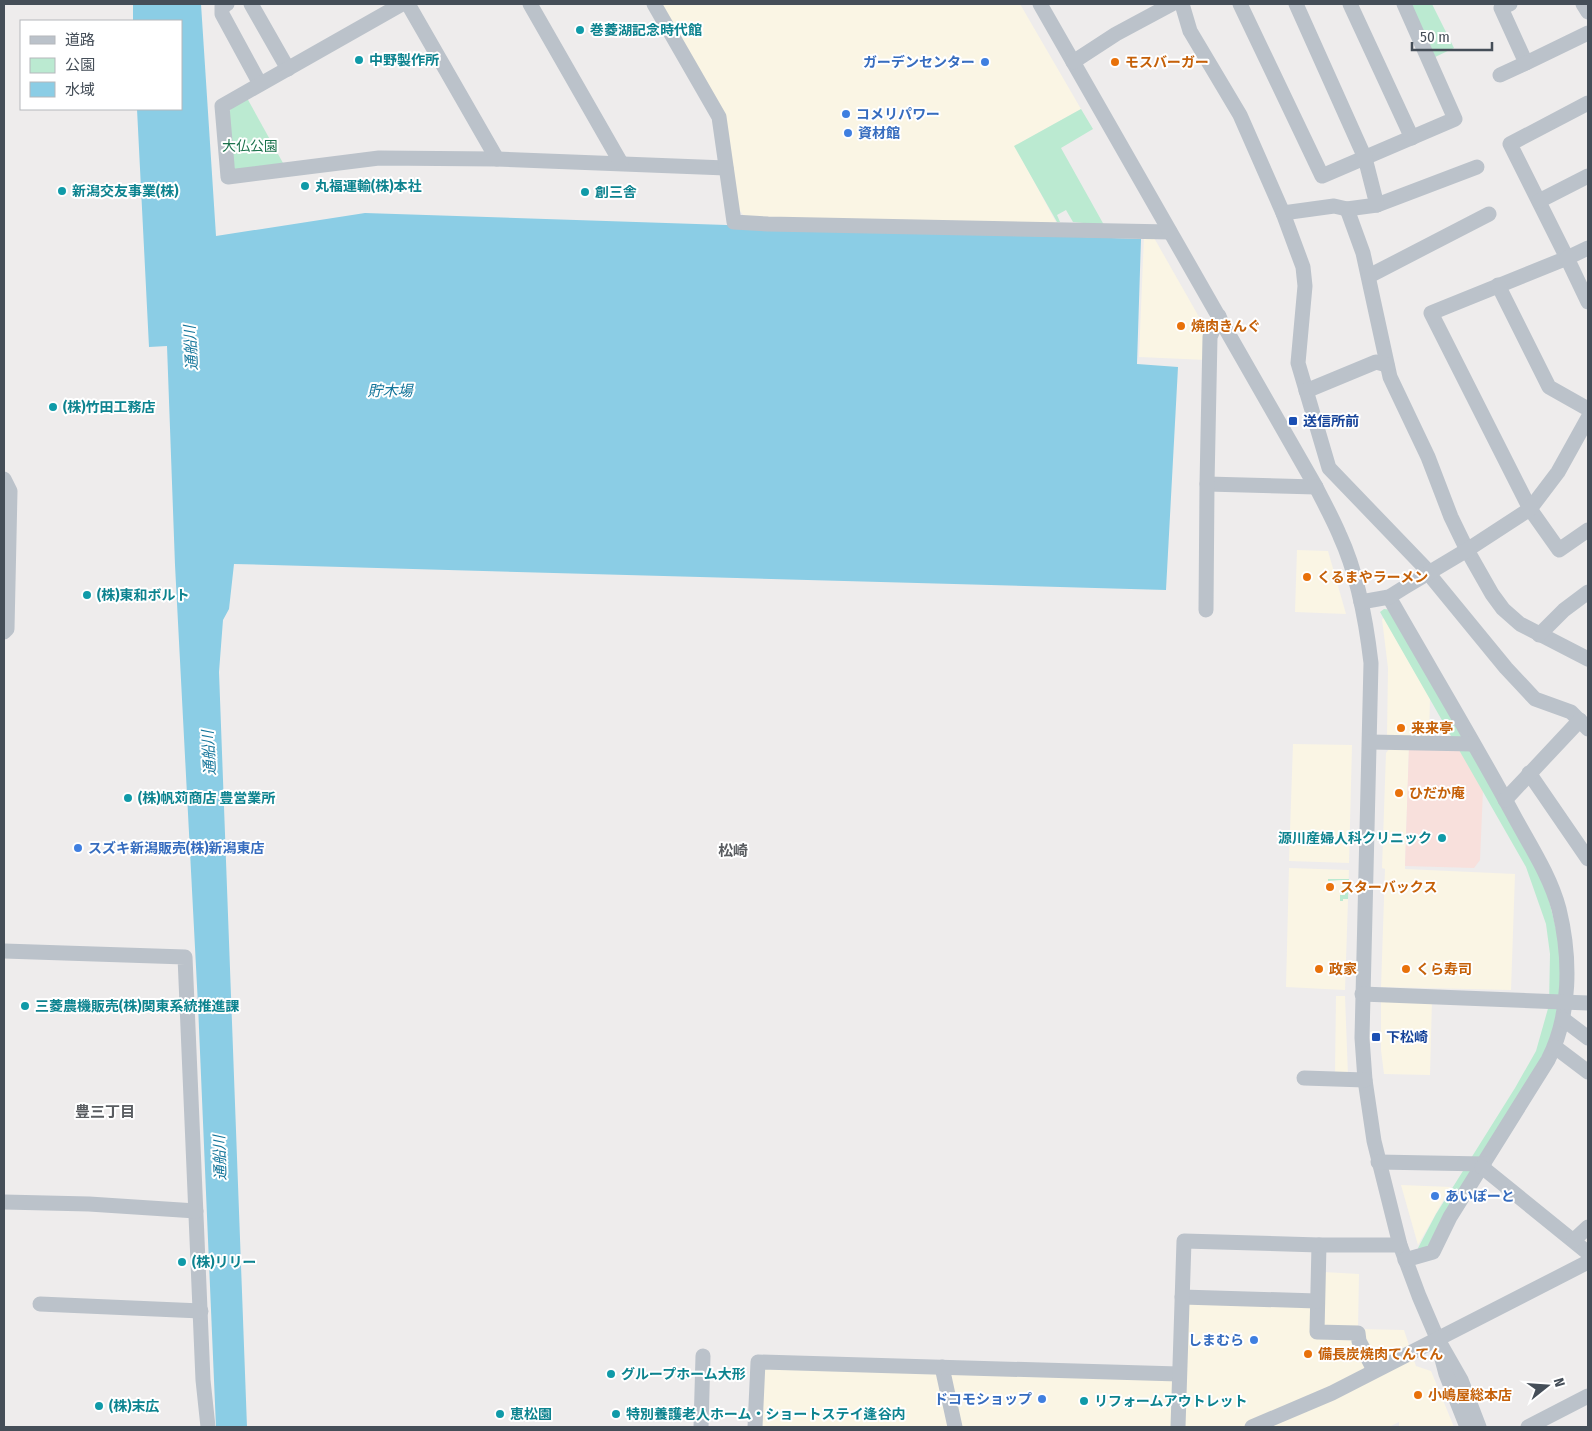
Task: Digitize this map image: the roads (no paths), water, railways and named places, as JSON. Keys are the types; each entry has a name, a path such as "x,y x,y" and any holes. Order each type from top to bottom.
{"street":[{"path":"227,4 222,6 222,14 260,84"},
{"path":"251,4 288,69"},
{"path":"402,4 222,106 228,177 379,158 621,163 726,168"},
{"path":"408,4 497,160"},
{"path":"530,4 621,163"},
{"path":"654,4 719,117 734,222 1170,232"},
{"path":"1040,4 1313,482 1341,536 1353,569 1362,602 1371,663 1362,994 1362,1038 1365,1080 1378,1162 1400,1245 1437,1338 1460,1380 1479,1427"},
{"path":"1073,62 1116,34 1172,4"},
{"path":"1182,4 1190,31 1240,115 1283,213 1302,267 1305,286 1298,363 1329,468 1430,573 1506,668 1535,699 1571,712 1584,725 1529,773 1505,800"},
{"path":"1240,4 1322,176 1455,119 1404,4"},
{"path":"1296,4 1365,158 1377,205"},
{"path":"1350,4 1412,138"},
{"path":"1583,4 1588,12"},
{"path":"1500,5 1526,63"},
{"path":"1500,75 1588,33"},
{"path":"1588,103 1510,144 1588,302"},
{"path":"1283,213 1334,206 1347,208 1377,205 1477,168"},
{"path":"1539,201 1588,176"},
{"path":"1347,208 1369,276 1390,377 1428,457 1451,517 1468,550 1492,594 1503,609 1520,624 1588,659"},
{"path":"1369,276 1489,214"},
{"path":"1588,248 1431,313 1530,509 1559,550 1588,530"},
{"path":"1498,285 1550,387 1588,409"},
{"path":"1206,610 1210,337 1219,316"},
{"path":"1306,391 1376,362 1387,366"},
{"path":"1362,602 1389,596 1468,550 1530,509 1558,472 1588,418"},
{"path":"1207,484 1313,482 1329,468"},
{"path":"4,479 10,491 7,629 4,632"},
{"path":"1539,635 1564,610 1588,592"},
{"path":"1389,596 1505,800 1554,895 1566,946 1567,971 1563,1019 1555,1047 1450,1217 1433,1252 1405,1260"},
{"path":"1370,742 1473,744"},
{"path":"1529,773 1588,859"},
{"path":"4,951 185,957 203,1380 208,1427"},
{"path":"1362,994 1588,1003"},
{"path":"1563,1019 1588,1038"},
{"path":"1555,1047 1588,1072"},
{"path":"1304,1078 1365,1080"},
{"path":"1378,1162 1483,1166 1588,1253"},
{"path":"4,1202 89,1204 196,1211"},
{"path":"1574,1240 1588,1227"},
{"path":"1178,1427 1184,1241 1400,1245"},
{"path":"1319,1245 1318,1332 1358,1333 1359,1341 1374,1370"},
{"path":"1252,1427 1310,1403 1588,1262"},
{"path":"1182,1297 1317,1301"},
{"path":"40,1304 201,1312"},
{"path":"1437,1338 1446,1374 1467,1427"},
{"path":"701,1427 703,1356"},
{"path":"755,1427 758,1362 1179,1374"},
{"path":"942,1367 955,1427"},
{"path":"1528,1427 1588,1396"}],"water":[{"name":"貯木場","path":"133,4 201,4 216,236 365,213 1141,239 1137,364 1178,367 1166,590 234,564 229,609 223,620 219,672 247,1427 216,1427 198,1005 175,565 167,346 149,347 137,110 182,110 182,20 133,20"}],"place":[{"name":"巻菱湖記念時代館","path":"580,30"},
{"name":"中野製作所","path":"359,60"},
{"name":"ガーデンセンター","path":"985,62"},
{"name":"モスバーガー","path":"1115,62"},
{"name":"コメリパワー","path":"846,114"},
{"name":"資材館","path":"848,133"},
{"name":"丸福運輸(株)本社","path":"305,186"},
{"name":"新潟交友事業(株)","path":"62,191"},
{"name":"創三舎","path":"585,192"},
{"name":"焼肉きんぐ","path":"1181,326"},
{"name":"(株)竹田工務店","path":"53,407"},
{"name":"送信所前","path":"1293,421"},
{"name":"くるまやラーメン","path":"1307,577"},
{"name":"(株)東和ボルト","path":"87,595"},
{"name":"来来亭","path":"1401,728"},
{"name":"ひだか庵","path":"1399,793"},
{"name":"(株)帆苅商店 豊営業所","path":"128,798"},
{"name":"源川産婦人科クリニック","path":"1442,838"},
{"name":"スズキ新潟販売(株)新潟東店","path":"78,848"},
{"name":"スターバックス","path":"1330,887"},
{"name":"政家","path":"1319,969"},
{"name":"くら寿司","path":"1406,969"},
{"name":"三菱農機販売(株)関東系統推進課","path":"25,1006"},
{"name":"下松崎","path":"1376,1037"},
{"name":"あいぽーと","path":"1435,1196"},
{"name":"(株)リリー","path":"182,1262"},
{"name":"しまむら","path":"1254,1340"},
{"name":"備長炭焼肉てんてん","path":"1308,1354"},
{"name":"グループホーム大形","path":"611,1374"},
{"name":"小嶋屋総本店","path":"1418,1395"},
{"name":"ドコモショップ","path":"1042,1399"},
{"name":"リフォームアウトレット","path":"1084,1401"},
{"name":"(株)末広","path":"99,1406"},
{"name":"恵松園","path":"500,1414"},
{"name":"特別養護老人ホーム・ショートステイ逢谷内","path":"616,1414"}],"district":[{"name":"松崎","path":"733,851"},
{"name":"豊三丁目","path":"105,1112"}],"park label":[{"name":"大仏公園","path":"250,146"}],"water label":[{"name":"通船川","path":"191,348"},
{"name":"通船川","path":"209,753"},
{"name":"通船川","path":"220,1158"}]}
